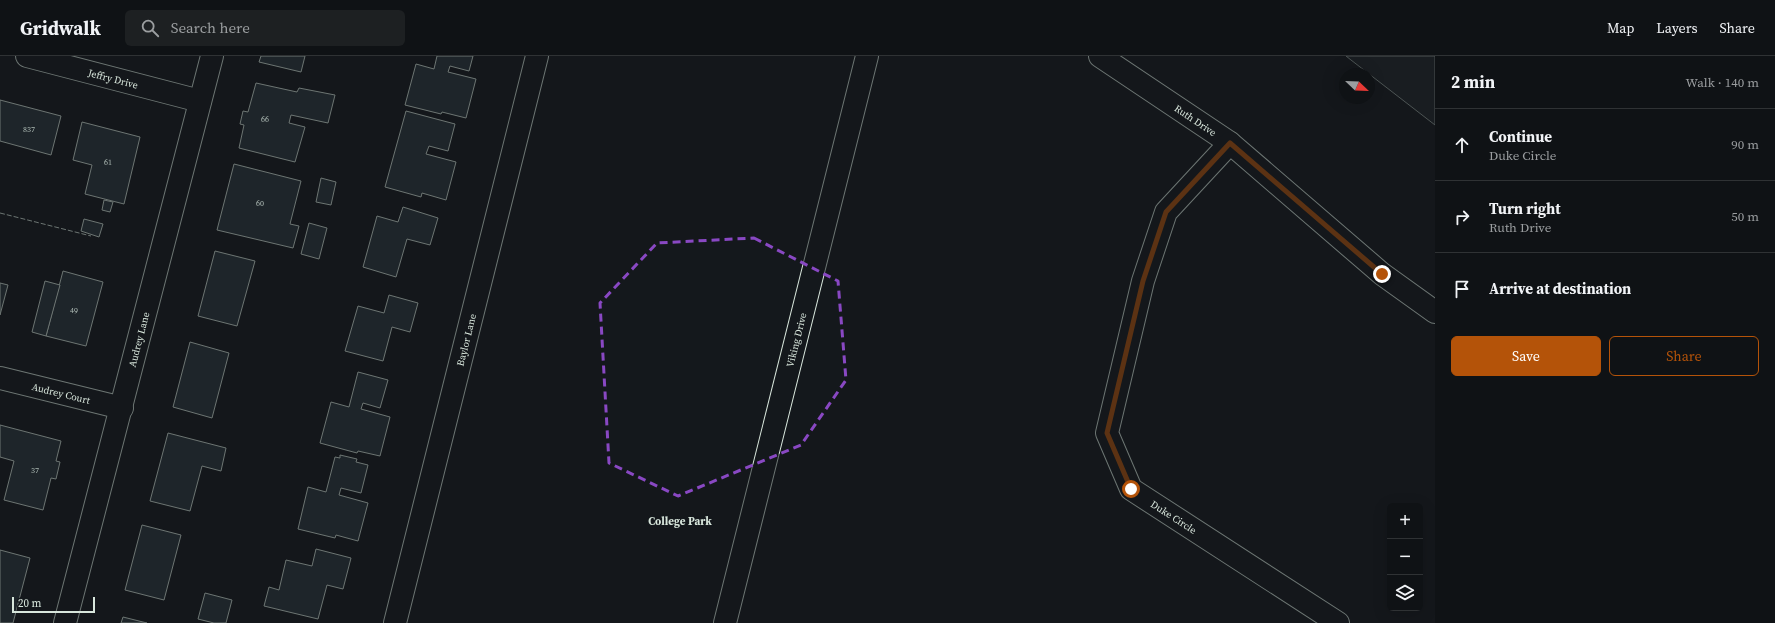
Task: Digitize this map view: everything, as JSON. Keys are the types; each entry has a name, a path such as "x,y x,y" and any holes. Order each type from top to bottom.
{"street":[{"name":"Jeffry Drive","path":"27,56 200,101"},
{"name":"Audrey Lane","path":"65,623 122,408 212,56"},
{"name":"Baylor Lane","path":"395,623 537,56"},
{"name":"Viking Drive","path":"726,623 867,56"},
{"name":"Ruth Drive","path":"1100,56 1230,143 1382,274 1435,312"},
{"name":"Duke Circle","path":"1230,143 1166,212 1143,281 1107,433 1131,489 1338,623"},
{"name":"Audrey Court","path":"0,378 122,408"}],"highlighted area":[{"path":"754,238 838,281 846,380 801,445 678,496 609,463 600,303 657,243"}],"shaded area":[{"path":"1346,56 1435,56 1435,125 1375,79 1375,68 1361,68"}],"building":[{"path":"261,56 305,56 301,72 259,62"},
{"path":"437,56 473,56 469,71 450,66 448,72 476,79 466,118 442,112 441,114 405,105 416,64 434,69"},
{"path":"256,83 297,92 299,88 335,95 328,123 291,115 289,123 305,127 295,162 239,148 244,125 240,124 243,111 248,112"},
{"path":"0,100 61,116 51,155 0,141"},
{"path":"406,111 455,124 448,151 429,146 426,154 456,162 446,200 422,193 421,197 385,187"},
{"path":"82,122 140,137 124,204 85,194 92,165 73,160"},
{"path":"234,164 301,181 290,224 299,226 293,248 217,230"},
{"path":"321,178 336,182 331,205 316,202"},
{"path":"104,200 113,202 110,212 102,210"},
{"path":"403,207 438,218 430,245 407,239 396,277 363,267 377,216 398,222"},
{"path":"84,219 103,224 99,237 81,231"},
{"path":"309,223 327,228 319,259 301,254"},
{"path":"215,251 255,261 237,326 198,316"},
{"path":"63,271 103,282 86,346 46,336"},
{"path":"45,281 60,285 46,336 32,332"},
{"path":"0,283 8,285 0,315"},
{"path":"389,295 418,303 410,332 392,327 383,361 345,351 358,306 384,313"},
{"path":"190,342 229,353 212,418 173,407"},
{"path":"358,372 388,380 380,408 363,403 361,409 390,417 380,456 358,451 357,453 320,443 331,402 349,407"},
{"path":"0,425 61,441 56,461 60,462 56,479 51,478 43,510 4,500 14,461 0,457"},
{"path":"168,433 226,448 221,471 202,466 190,511 150,501"},
{"path":"340,455 357,459 356,462 368,465 361,493 341,488 339,495 368,503 358,541 336,535 335,538 298,529 308,487 326,492 335,457 340,458"},
{"path":"142,525 181,535 164,600 125,590"},
{"path":"316,549 351,558 343,589 327,585 318,619 264,606 269,587 279,590 286,560 312,566"},
{"path":"0,550 30,558 13,623 0,623"},
{"path":"205,593 232,600 226,623 214,623 198,619"},
{"path":"123,617 147,623 121,623"}],"fence":[{"path":"0,213 91,236"}],"district":[{"name":"College Park","path":"680,521"}],"route":[{"path":"1131,489 1107,433 1143,281 1166,212 1230,143 1382,274"}]}
